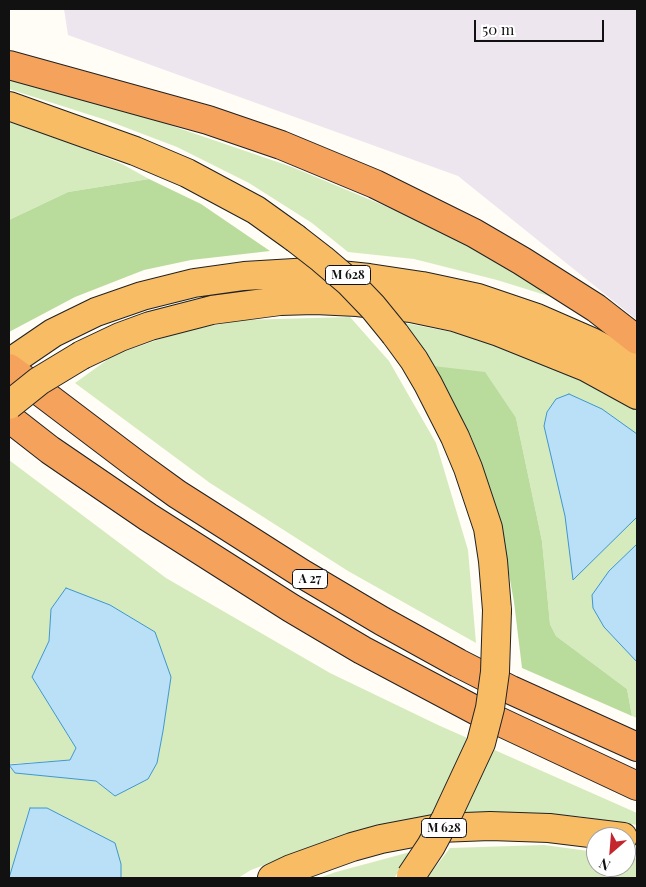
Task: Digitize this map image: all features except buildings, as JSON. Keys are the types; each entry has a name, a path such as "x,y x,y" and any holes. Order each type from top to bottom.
{"highway":[{"path":"9,65 208,120 281,145 357,176 474,233 596,308 637,340"},
{"name":"M 628","path":"9,106 135,151 187,173 256,210 295,238 349,282 395,334 428,384 456,437 488,528 497,610 496,672 490,708 481,742 446,818 431,846 410,877"},
{"name":"M 628","path":"9,363 53,333 96,312 142,296 194,283 244,276 311,272 422,286 478,298 545,322 592,342 637,366"},
{"name":"M 628","path":"9,405 38,381 82,355 120,337 150,326 212,310 280,301 315,300 411,308 454,317 499,332 586,367 637,395"},
{"name":"A 27","path":"9,368 101,439 177,494 301,573 382,621 493,681 637,747"},
{"name":"A 27","path":"9,418 58,456 148,517 291,608 362,650 477,711 637,786"},
{"path":"9,439 109,510 205,572 295,623 328,639 362,650"},
{"name":"M 628","path":"272,878 291,869 352,847 381,839 439,828 490,826 549,828 586,832"}],"shaded area":[{"path":"64,9 637,9 637,320 458,176 68,35"}],"green space":[{"path":"9,80 155,120 292,167 416,219 503,264 555,298 497,280 414,259 348,252 312,223 249,183 177,147 106,120 9,89"},
{"path":"9,122 65,141 122,164 149,179 68,192 9,220"},
{"path":"149,179 201,204 270,251 191,260 144,270 75,297 9,332 9,220 68,192"},
{"path":"350,317 389,361 436,443 468,550 476,643 348,571 210,483 75,383 114,355 180,332 241,320"},
{"path":"405,323 467,335 540,359 637,411 637,718 632,716 627,689 556,636 550,624 542,541 516,418 433,366"},
{"path":"433,366 485,372 516,418 542,541 550,624 556,636 627,689 632,716 522,668 514,602 498,513 472,439"},
{"path":"9,460 166,578 330,673 438,725 637,813 637,825 577,816 508,813 449,814 357,830 251,870 238,878 121,878 121,864 30,808 9,878 9,765 15,773 96,781 115,796 147,779 157,763 171,677 51,609 49,641 33,677 76,748 70,760 9,764"},
{"path":"544,845 586,851 586,877 636,877 636,859 637,878 427,878 450,848"},
{"path":"414,851 394,878 319,878 336,872"}],"water":[{"path":"569,394 602,409 637,434 637,517 573,580 565,516 544,426 547,412 556,399"},
{"path":"637,544 637,662 604,627 593,608 592,595 609,571"},
{"path":"66,588 110,605 155,632 171,677 157,763 148,779 115,796 96,781 15,773 9,765 70,760 76,748 32,677 49,641 51,609"},
{"path":"30,808 47,808 115,843 121,864 121,878 9,878"}]}
